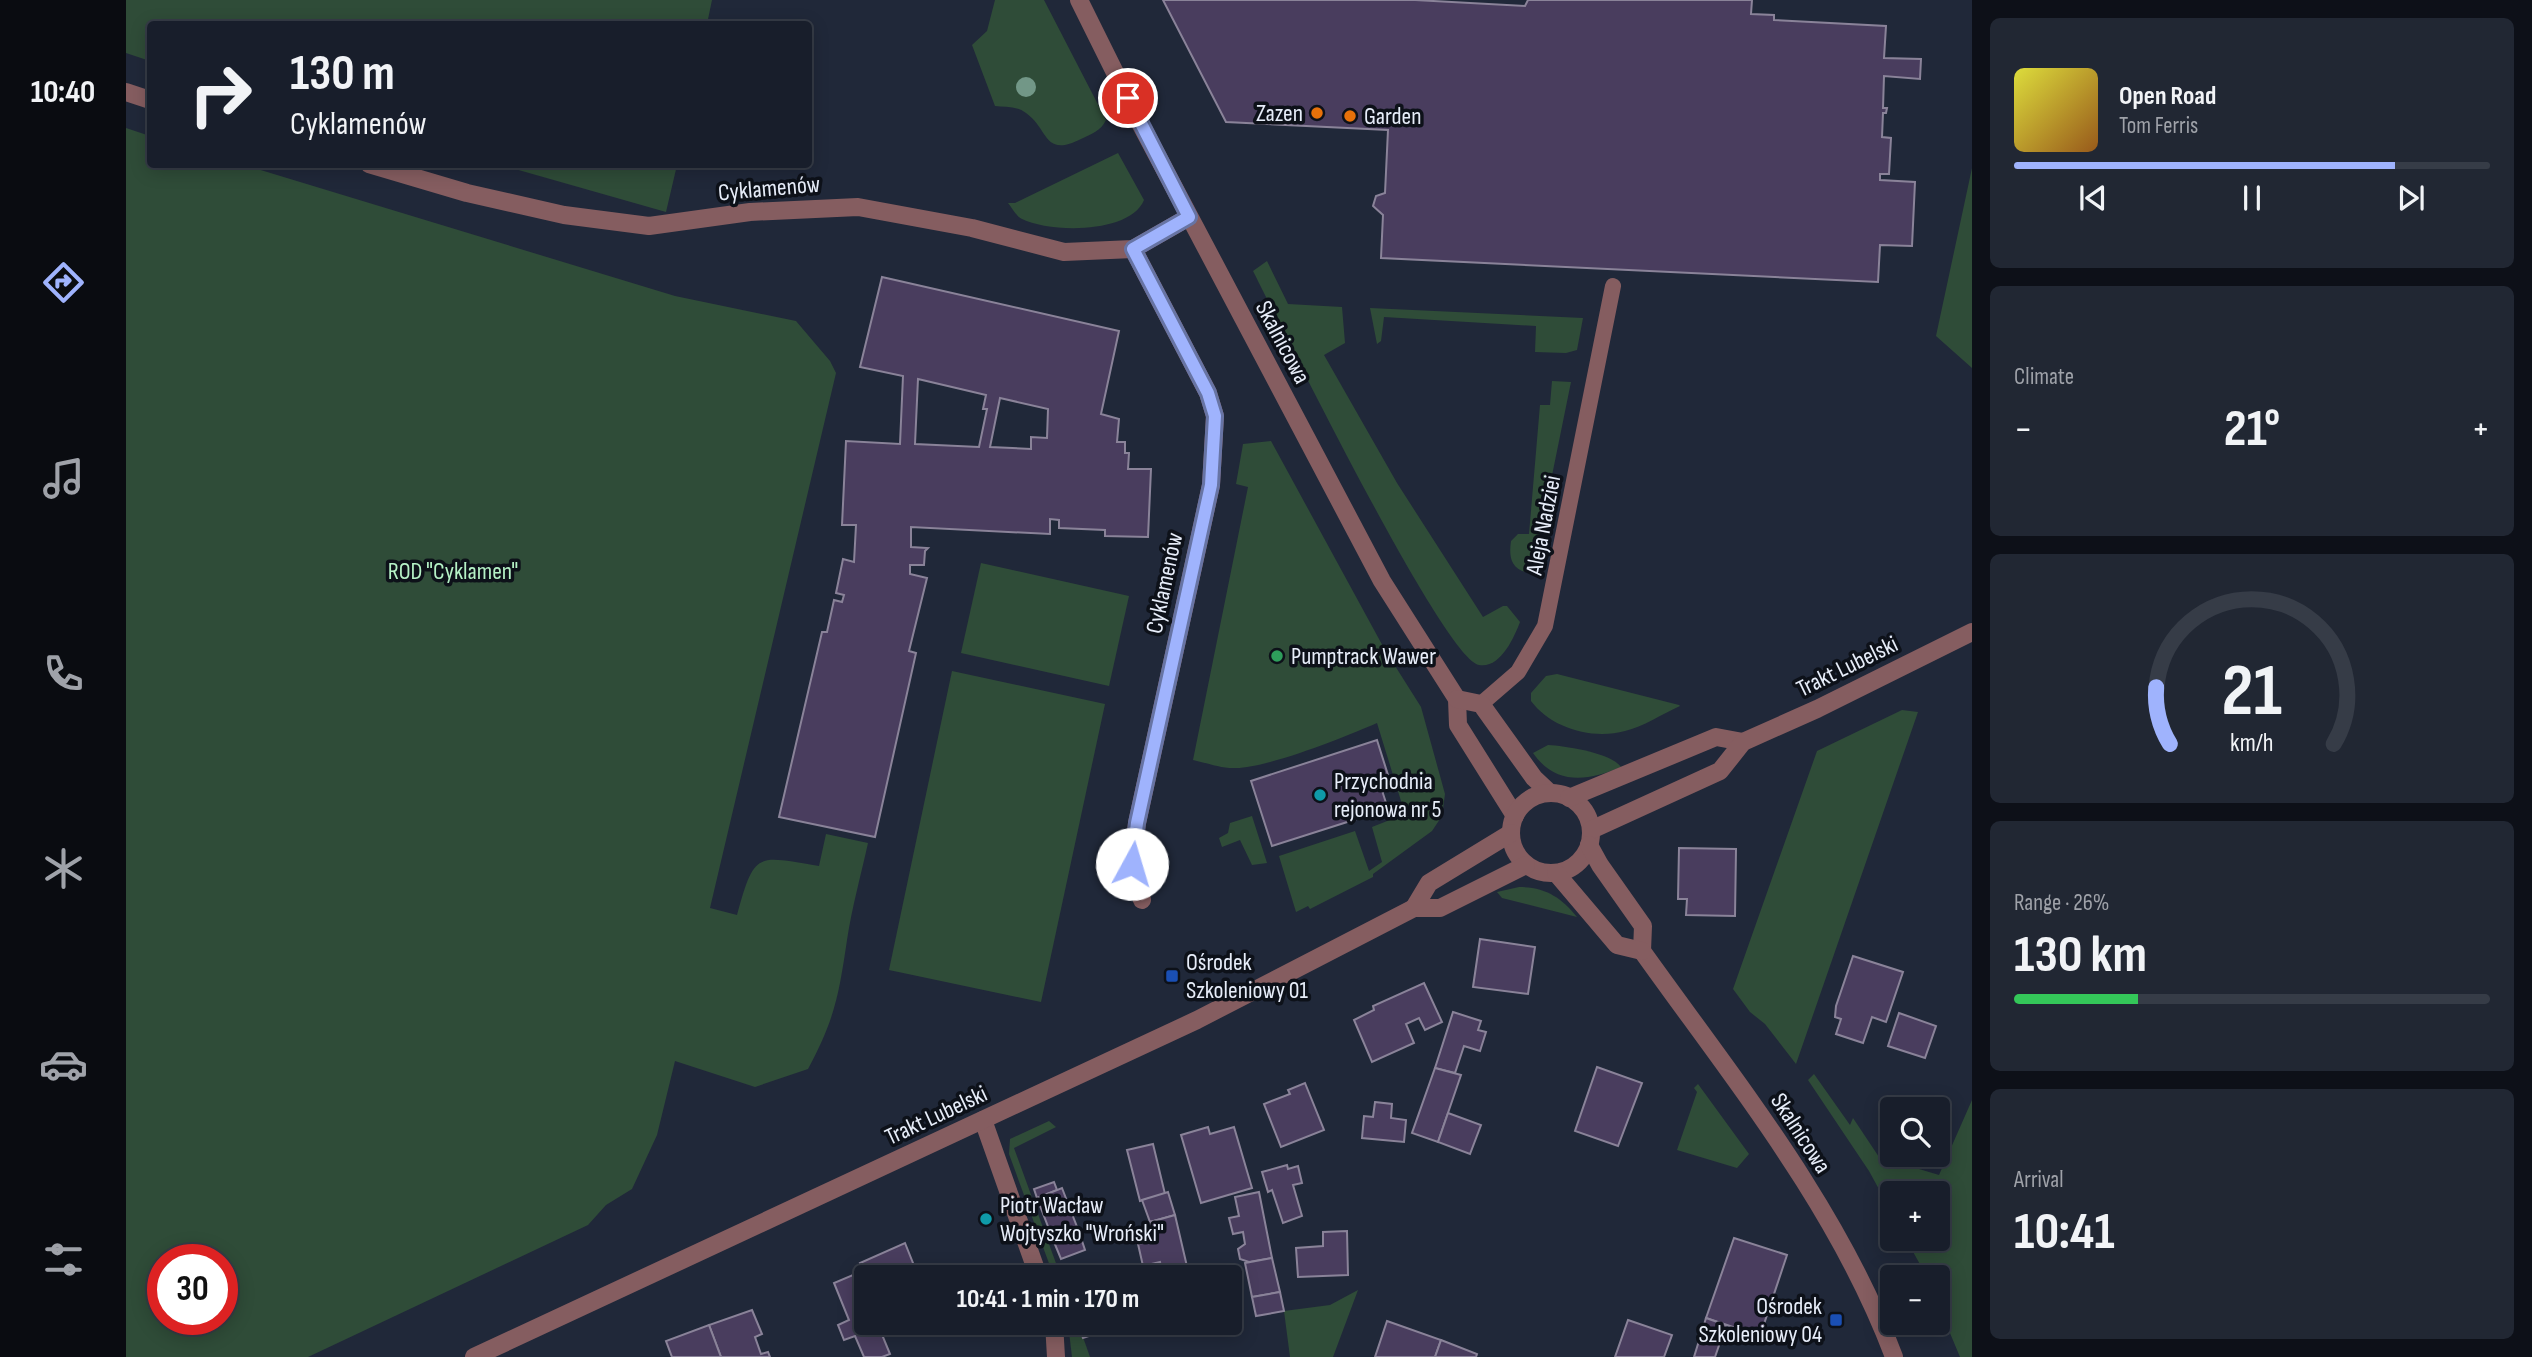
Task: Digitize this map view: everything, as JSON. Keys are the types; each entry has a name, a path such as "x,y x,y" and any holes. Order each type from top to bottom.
{"street":[{"name":"Skalnicowa","path":"1079,0 1189,217 1382,581 1457,699 1458,725 1513,825"},
{"path":"126,92 147,99"},
{"name":"Cyklamenów","path":"383,168 467,193 564,215 649,226 750,212 858,208 972,228 1064,252 1133,249 1189,217"},
{"name":"Cyklamenów","path":"1133,249 1208,393 1215,416 1211,485 1137,823 1132,864 1142,900"},
{"name":"Trakt Lubelski","path":"1590,838 1720,771 1743,742 1817,709 1972,632"},
{"path":"1457,699 1481,704 1534,778 1550,793 1569,798 1584,812 1590,838 1578,863 1556,873 1544,872 1526,865 1515,851 1513,825 1526,803 1550,793"},
{"name":"Trakt Lubelski","path":"1569,798 1716,737 1743,742"},
{"name":"Trakt Lubelski","path":"1414,908 1429,883 1513,825"},
{"name":"Skalnicowa","path":"1590,838 1600,865 1643,926 1642,951 1762,1117 1816,1200 1884,1328 1894,1357"},
{"name":"Trakt Lubelski","path":"474,1357 1221,1009 1414,908 1440,908 1526,865"},
{"name":"Skalnicowa","path":"1556,873 1618,945 1642,951"},
{"path":"983,1120 1034,1265"},
{"path":"1055,1335 1056,1357"}],"lane":[{"name":"Aleja Nadziei","path":"1481,704 1518,672 1545,626 1606,332 1613,286"}],"green space":[{"path":"126,0 712,0 708,21 147,21 147,60 126,53"},
{"path":"995,0 1044,0 1106,120 1099,130 1069,144 1060,145 1048,139 1033,119 1023,111 995,106 972,45 987,31"},
{"name":"ROD \"Cyklamen\"","path":"126,128 147,135 147,168 254,168 675,296 796,321 830,361 836,373 710,908 737,915 749,879 754,868 761,862 782,860 819,866 826,834 868,843 851,915 835,1006 808,1069 755,1087 675,1061 657,1135 632,1189 606,1205 588,1225 308,1357 126,1357"},
{"path":"1118,153 1144,200 1136,211 1123,219 1088,228 1051,227 1022,219 1008,203 1015,203"},
{"path":"512,168 676,168 666,212"},
{"path":"1972,168 1972,368 1936,336"},
{"path":"1267,261 1288,304 1342,307 1345,343 1324,355 1397,483 1483,617 1507,606 1520,622 1505,651 1493,662 1479,665 1460,648 1432,608 1399,551 1326,416 1253,271"},
{"path":"1370,308 1583,318 1577,350 1566,353 1535,352 1536,326 1384,317 1381,341 1377,344"},
{"path":"1552,381 1571,382 1533,569 1525,572 1516,567 1512,560 1511,541 1518,534 1529,534 1540,405 1550,405"},
{"path":"1271,441 1385,650 1421,707 1445,794 1442,816 1432,831 1373,874 1373,877 1310,909 1308,906 1296,912 1279,856 1355,831 1369,871 1382,862 1372,827 1405,814 1377,723 1307,750 1250,767 1226,768 1193,760 1248,487 1236,484 1243,444"},
{"path":"981,563 1129,596 1109,686 961,653"},
{"path":"952,671 1105,704 1041,1002 889,970"},
{"path":"1557,674 1680,706 1625,731 1599,734 1573,730 1549,718 1531,701 1531,693 1546,676"},
{"path":"1902,710 1918,712 1796,1064 1733,989 1817,751"},
{"path":"1548,745 1598,754 1621,767 1585,777 1562,776 1542,764 1533,753"},
{"path":"1252,816 1267,863 1252,865 1240,840 1222,847 1219,838 1228,833 1230,823"},
{"path":"1519,887 1552,894 1577,917 1502,898 1497,892"},
{"path":"1814,1074 1850,1125 1853,1118 1880,1157 1880,1167 1912,1167 1939,1175 1943,1167 1950,1167 1950,1150 1972,1100 1972,1357 1960,1357 1950,1333 1950,1265 1920,1265 1913,1251 1950,1251 1950,1181 1880,1181 1880,1191 1808,1080"},
{"path":"1698,1084 1749,1154 1737,1168 1677,1150 1697,1092 1694,1088"},
{"path":"1049,1121 1056,1127 1014,1148 1057,1265 1050,1265 1009,1154 1010,1139"},
{"path":"1358,1290 1333,1357 1290,1357 1284,1311 1330,1305"},
{"path":"1069,1335 1082,1335 1090,1357 1072,1357"}],"building":[{"path":"1163,0 1415,0 1525,6 1528,0 1752,0 1751,14 1774,15 1774,20 1886,26 1884,58 1921,59 1920,79 1884,76 1883,108 1887,108 1886,113 1883,113 1882,137 1891,138 1889,174 1880,174 1880,180 1915,182 1912,246 1880,245 1878,282 1381,258 1383,215 1373,206 1376,196 1385,193 1388,130 1226,122"},
{"path":"882,277 1119,331 1101,414 1119,419 1117,442 1125,442 1125,453 1129,453 1128,469 1151,469 1148,537 1105,536 1105,530 1059,528 1059,520 1050,519 1050,534 911,527 911,547 928,548 925,551 924,565 910,565 910,574 927,578 909,651 916,653 875,837 779,817 822,632 827,632 834,600 842,602 844,595 836,593 843,559 854,562 856,525 842,525 846,441 900,444 903,376 860,367","holes":["918,379 986,395 983,409 987,409 979,447 915,444","1000,398 1048,409 1047,438 1031,437 1031,449 990,447"]},
{"name":"Przychodnia rejonowa nr 5","path":"1377,740 1388,775 1378,778 1388,809 1272,846 1251,781"},
{"path":"1679,848 1736,849 1735,916 1686,915 1687,899 1678,899"},
{"path":"1480,939 1535,947 1528,994 1473,987"},
{"path":"1853,956 1903,972 1886,1022 1872,1017 1863,1043 1836,1034 1841,1019 1835,1017 1836,1006"},
{"path":"1424,983 1442,1022 1425,1030 1419,1018 1406,1024 1414,1043 1372,1062 1354,1020 1374,1010 1373,1006"},
{"path":"1453,1012 1481,1021 1478,1030 1486,1032 1480,1051 1464,1046 1455,1073 1435,1068"},
{"path":"1899,1013 1936,1026 1925,1058 1888,1046"},
{"path":"1597,1067 1642,1083 1618,1146 1575,1131"},
{"path":"1435,1068 1461,1075 1438,1142 1412,1133"},
{"path":"1305,1083 1324,1130 1281,1147 1264,1104 1290,1094 1288,1090"},
{"path":"1375,1102 1392,1104 1391,1118 1406,1120 1404,1142 1362,1138 1364,1116 1373,1117"},
{"path":"1448,1113 1481,1125 1470,1154 1438,1142"},
{"path":"1208,1127 1210,1134 1234,1127 1252,1188 1201,1203 1181,1135"},
{"path":"1153,1144 1165,1194 1140,1201 1127,1150"},
{"path":"1287,1165 1288,1169 1298,1166 1302,1183 1293,1185 1302,1216 1283,1223 1272,1190 1268,1192 1262,1172"},
{"path":"1054,1182 1057,1190 1037,1198 1034,1189"},
{"path":"1062,1188 1079,1232 1054,1242 1037,1198"},
{"path":"1168,1192 1175,1215 1150,1222 1142,1200"},
{"path":"1259,1192 1272,1258 1249,1262 1240,1259 1238,1249 1245,1244 1243,1232 1233,1234 1229,1218 1239,1216 1235,1197"},
{"path":"1175,1215 1187,1265 1161,1265 1160,1262 1143,1265 1138,1244 1154,1240 1150,1222"},
{"path":"1347,1231 1348,1275 1298,1277 1296,1248 1323,1246 1323,1232"},
{"path":"1079,1232 1085,1250 1061,1259 1054,1242"},
{"path":"1734,1238 1787,1255 1760,1336 1706,1318"},
{"path":"905,1243 914,1265 861,1265 860,1263"},
{"path":"1272,1258 1280,1292 1252,1297 1245,1263"},
{"path":"854,1275 854,1335 882,1335 890,1354 864,1357 855,1336 844,1340 838,1325 849,1320 834,1283"},
{"path":"1280,1292 1284,1311 1256,1316 1252,1297"},
{"path":"752,1310 762,1334 755,1337 761,1354 768,1352 770,1357 721,1357 709,1325"},
{"path":"1706,1318 1726,1325 1715,1357 1694,1357"},
{"path":"1628,1320 1672,1335 1664,1357 1615,1357"},
{"path":"1387,1321 1441,1340 1435,1357 1375,1357"},
{"path":"709,1325 721,1357 672,1357 666,1341"},
{"path":"1441,1340 1477,1354 1476,1357 1435,1357"}],"place":[{"name":"Zazen","path":"1317,113"},
{"name":"Garden","path":"1350,116"},
{"name":"Pumptrack Wawer","path":"1277,656"},
{"name":"Przychodnia rejonowa nr 5","path":"1320,795"},
{"name":"Ośrodek Szkoleniowy 01","path":"1172,976"},
{"name":"Piotr Wacław Wojtyszko \"Wroński\"","path":"986,1219"},
{"name":"Ośrodek Szkoleniowy 04","path":"1836,1320"}],"route":[{"path":"1128,98 1189,217 1133,249 1208,393 1215,416 1211,485 1137,823 1132,864"}]}
